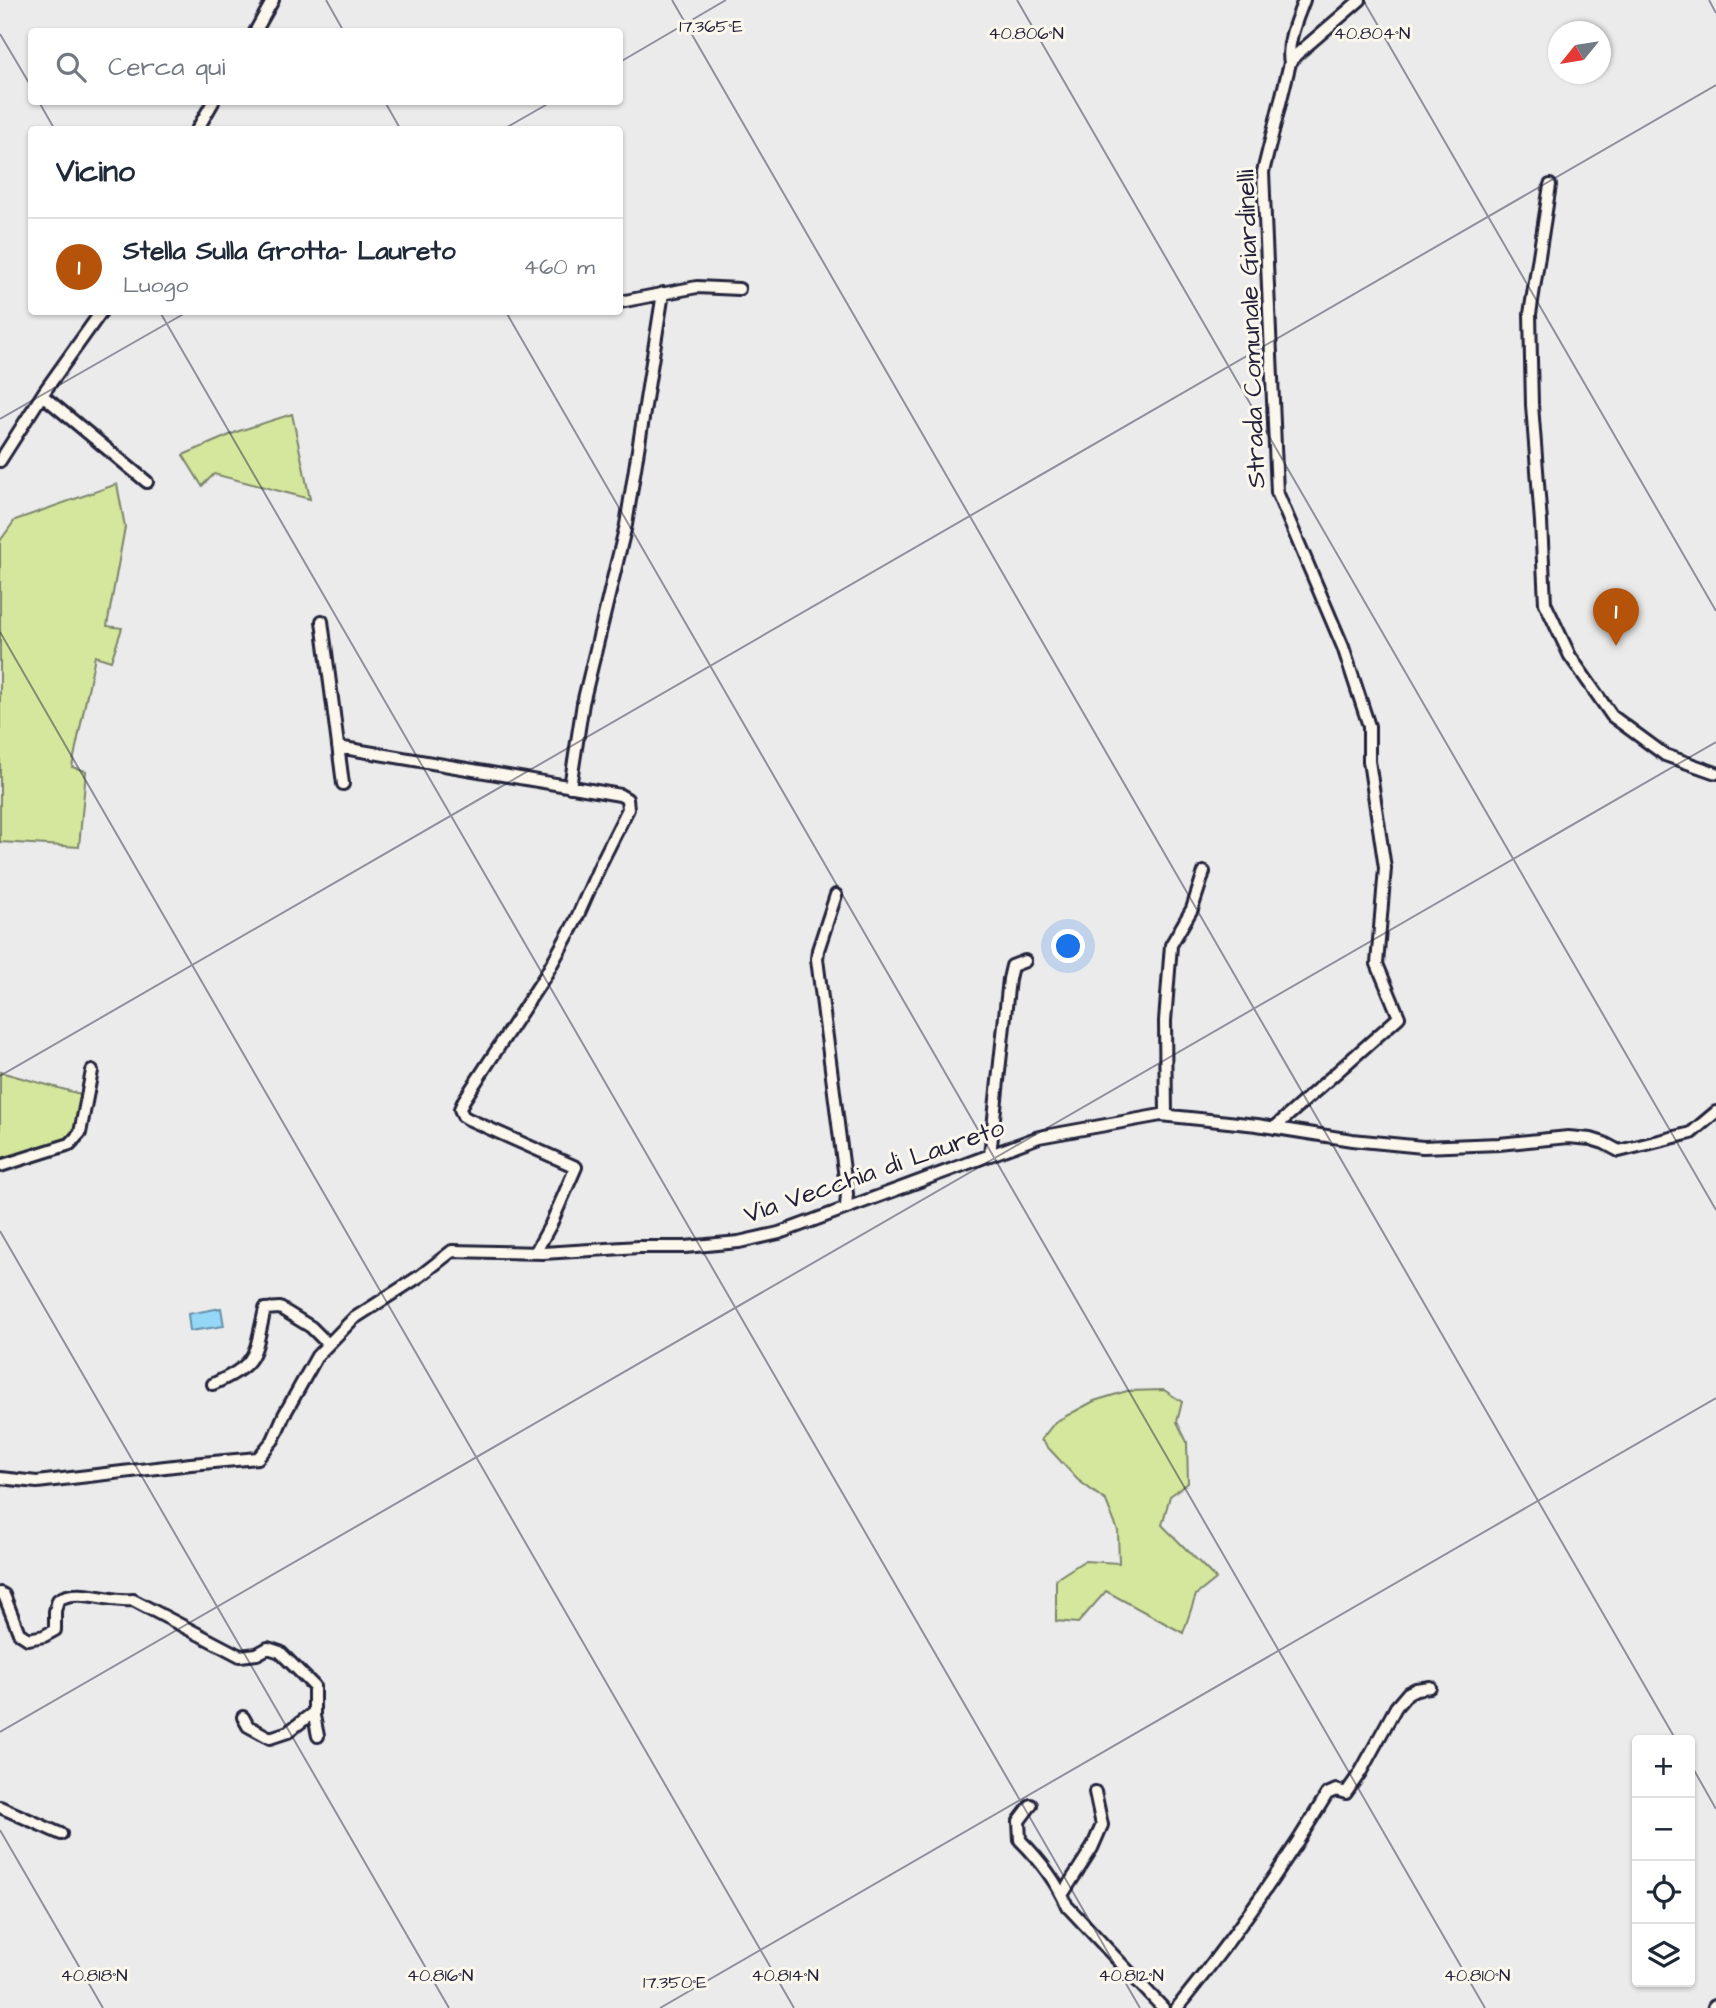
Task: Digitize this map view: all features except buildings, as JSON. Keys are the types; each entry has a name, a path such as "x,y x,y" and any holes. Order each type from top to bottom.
{"street":[{"path":"257,28 273,0"},
{"name":"Strada Comunale Giardinelli","path":"1274,1128 1399,1017 1377,964 1385,868 1369,761 1369,726 1343,647 1277,492 1263,172 1290,63 1293,29 1304,0"},
{"path":"1290,63 1360,0"},
{"path":"199,126 212,105"},
{"path":"1550,185 1530,314 1532,405 1545,603 1570,656 1612,716 1665,755 1716,773"},
{"path":"623,301 697,287 739,289"},
{"path":"570,787 583,703 626,525 663,293"},
{"path":"0,461 99,315"},
{"path":"42,396 146,482"},
{"path":"322,621 343,784"},
{"path":"338,747 626,799 628,809 574,924 545,976 460,1109 468,1119 576,1167 535,1253"},
{"path":"1166,1115 1165,1021 1171,945 1192,909 1204,872"},
{"path":"836,895 817,959 847,1194 846,1207"},
{"path":"990,1155 1012,967 1025,961"},
{"path":"0,1166 70,1144 80,1133 92,1071"},
{"name":"Via Vecchia di Laureto","path":"0,1478 37,1482 258,1458 273,1440 317,1356 328,1344 353,1319 420,1276 452,1251 535,1253 739,1242 779,1233 1039,1137 1166,1115 1423,1147 1499,1144 1568,1137 1591,1139 1619,1151 1691,1133 1716,1112"},
{"path":"213,1384 238,1373 254,1356 265,1310 280,1308 311,1327 328,1344"},
{"path":"0,1593 4,1595 19,1633 28,1639 44,1636 55,1630 58,1600 66,1595 76,1594 133,1600 240,1656 257,1654 268,1648 280,1652 314,1686 318,1736"},
{"path":"1177,2008 1295,1848 1327,1794 1336,1790 1346,1793 1396,1707 1408,1693 1430,1687"},
{"path":"243,1717 248,1726 270,1738 288,1732 314,1712"},
{"path":"1062,1895 1092,1848 1102,1825 1095,1792"},
{"path":"1031,1805 1019,1821 1020,1840 1042,1863 1067,1906 1163,2008"},
{"path":"0,1807 61,1834"}],"green space":[{"path":"292,414 310,499 214,474 202,486 183,455 239,431"},
{"path":"117,484 125,527 107,626 122,628 111,661 95,656 72,767 86,771 79,847 0,842 0,541 15,520"},
{"path":"0,1072 84,1095 78,1129 69,1139 0,1161"},
{"path":"1164,1390 1182,1402 1177,1422 1187,1442 1188,1483 1170,1496 1162,1525 1216,1579 1196,1595 1183,1633 1106,1591 1078,1623 1056,1621 1056,1579 1084,1561 1119,1563 1118,1531 1106,1501 1078,1480 1041,1440 1055,1422 1094,1401 1127,1391"}],"water":[{"path":"221,1308 224,1326 190,1331 188,1314"}],"place":[{"name":"Stella Sulla Grotta- Laureto","path":"1616,646"}]}
